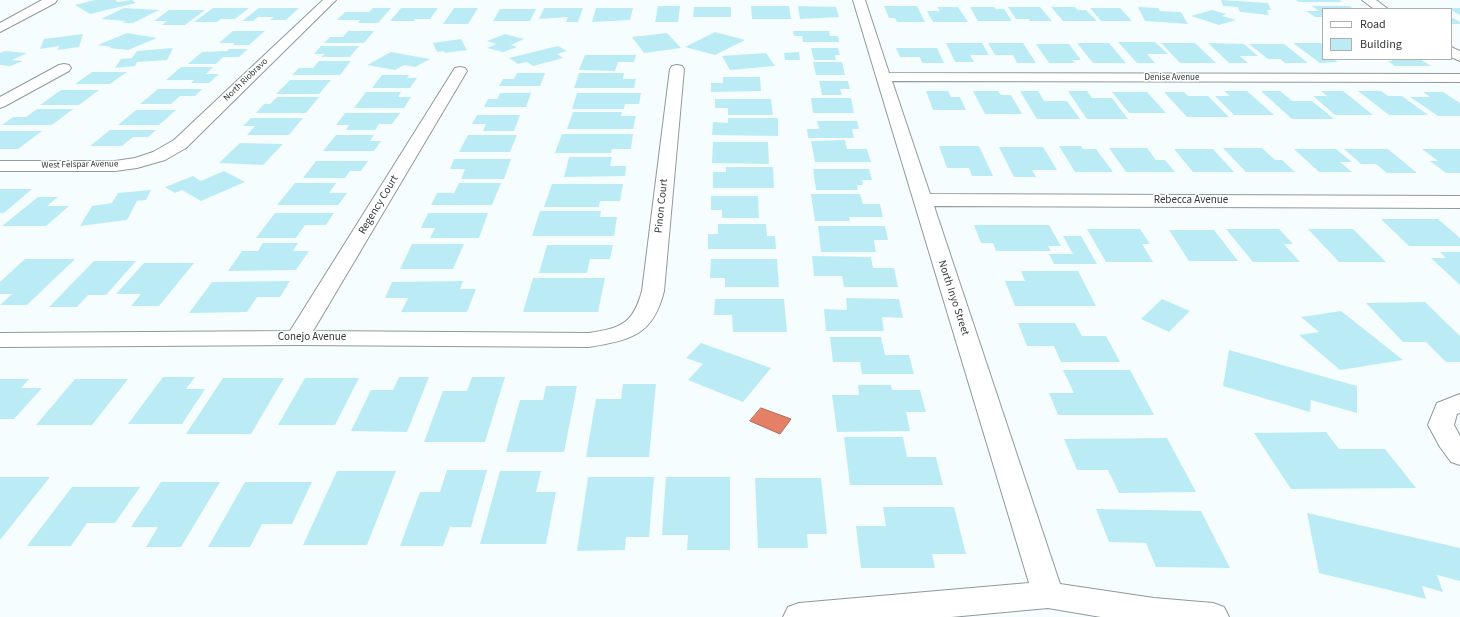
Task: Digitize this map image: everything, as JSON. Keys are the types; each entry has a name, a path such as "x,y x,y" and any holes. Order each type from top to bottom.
{"street":[{"path":"0,28 51,0"},
{"name":"North Riobravo","path":"159,156 180,144 330,0"},
{"name":"North Inyo Street","path":"859,0 1048,595"},
{"path":"1368,0 1380,8"},
{"path":"0,103 64,68"},
{"name":"Pinon Court","path":"624,332 637,324 645,315 653,291 677,69"},
{"name":"Regency Court","path":"297,338 460,71"},
{"name":"Denise Avenue","path":"884,77 1460,78"},
{"name":"West Felspar Avenue","path":"0,166 115,166 137,163 159,156"},
{"name":"Rebecca Avenue","path":"922,200 1460,202"},
{"name":"Conejo Avenue","path":"0,340 297,338 590,340 608,337 624,332"},
{"path":"1460,404 1446,409 1442,425 1449,440 1460,455"},
{"path":"799,617 1048,595 1154,612 1212,617"}],"shaded area":[{"path":"761,408 791,419 780,434 750,421"}],"building":[{"path":"95,0 115,0 118,2 132,0 136,3 90,14 75,5"},
{"path":"1221,0 1268,3 1271,10 1267,10 1269,15 1240,12 1238,7 1223,6"},
{"path":"1296,0 1340,0 1342,2 1299,2"},
{"path":"658,6 680,6 678,22 655,22"},
{"path":"751,6 789,6 791,19 752,19"},
{"path":"798,6 836,7 839,17 800,19"},
{"path":"884,6 917,6 925,22 897,22 895,18 889,18"},
{"path":"1312,6 1349,6 1352,8 1322,8 1322,17 1315,17 1306,11 1319,11"},
{"path":"694,7 731,7 731,17 693,17"},
{"path":"937,7 958,7 968,22 933,22 927,11 940,11"},
{"path":"970,7 994,7 996,9 1004,9 1012,21 978,21"},
{"path":"1008,7 1040,7 1052,21 1030,21 1028,19 1016,19"},
{"path":"1051,7 1075,7 1078,10 1086,10 1097,21 1063,21"},
{"path":"1138,7 1158,8 1160,11 1181,12 1188,24 1145,21"},
{"path":"124,8 159,10 133,23 122,23 126,21 101,19"},
{"path":"213,8 249,8 235,19 221,19 217,22 194,22"},
{"path":"259,8 299,8 286,20 270,20 274,17 258,17 253,21 242,21"},
{"path":"373,8 391,8 378,23 358,23 360,20 337,20 345,12 369,12"},
{"path":"401,8 438,8 430,19 390,21"},
{"path":"454,8 478,8 468,24 443,24"},
{"path":"544,8 583,8 578,22 566,22 568,17 539,19"},
{"path":"596,8 633,8 630,20 592,22"},
{"path":"1090,8 1120,8 1132,21 1101,21"},
{"path":"1452,8 1460,8 1460,15 1452,11"},
{"path":"500,9 536,9 530,21 493,21"},
{"path":"169,10 205,10 185,25 162,25 167,21 154,21"},
{"path":"1212,10 1226,14 1222,16 1236,20 1219,25 1191,16"},
{"path":"1452,18 1460,22 1460,24 1452,24"},
{"path":"233,31 265,31 249,45 219,43"},
{"path":"348,31 374,31 364,43 324,43 330,37 343,37"},
{"path":"793,31 829,31 830,36 838,36 839,42 803,42 802,36 794,36"},
{"path":"715,32 745,40 715,55 685,47"},
{"path":"127,33 157,38 128,50 98,45"},
{"path":"667,33 681,48 644,53 632,37"},
{"path":"83,34 79,47 58,50 59,46 40,49 44,39"},
{"path":"505,34 524,39 511,45 517,47 503,52 487,48 496,44 487,41"},
{"path":"461,39 467,50 445,53 444,51 437,52 433,43"},
{"path":"1118,42 1155,42 1168,54 1147,54 1155,63 1137,63"},
{"path":"946,43 982,43 989,55 970,55 974,62 955,62"},
{"path":"988,43 1023,43 1036,63 1017,63 1013,55 995,55"},
{"path":"1077,43 1109,43 1126,63 1093,63"},
{"path":"1161,43 1195,43 1216,63 1180,63"},
{"path":"1208,43 1244,44 1258,56 1240,56 1248,63 1229,63"},
{"path":"1293,43 1322,43 1322,60 1335,60 1338,62 1320,63"},
{"path":"1036,44 1069,44 1081,60 1072,60 1075,63 1049,63"},
{"path":"1249,44 1284,44 1308,63 1285,63 1280,59 1268,59"},
{"path":"321,46 359,46 350,57 321,57 325,54 314,54"},
{"path":"558,46 567,51 557,54 563,58 533,66 527,62 518,64 509,58"},
{"path":"173,48 167,60 137,62 135,66 115,68 121,59 132,58 137,51"},
{"path":"811,48 838,48 840,55 835,55 836,60 814,60"},
{"path":"896,48 937,48 944,63 922,63 920,57 900,57"},
{"path":"229,49 248,49 239,57 223,57 216,64 188,64 202,52 227,51"},
{"path":"5,51 27,53 12,60 23,61 10,66 0,65 0,53"},
{"path":"391,52 430,59 415,67 404,65 395,70 367,65"},
{"path":"799,52 800,60 785,60 784,53"},
{"path":"766,53 775,66 730,70 722,56"},
{"path":"585,55 636,55 634,62 618,62 615,71 579,70"},
{"path":"1392,60 1422,60 1431,66 1395,66 1388,61 1393,61"},
{"path":"319,61 351,61 340,75 292,75 299,68 313,68"},
{"path":"813,62 842,62 845,75 816,75"},
{"path":"181,67 213,67 206,74 219,74 209,83 191,83 194,80 166,80"},
{"path":"92,72 127,72 110,84 75,84"},
{"path":"517,73 545,73 540,86 499,86 503,79 514,79"},
{"path":"579,73 624,73 623,79 636,79 634,88 574,88"},
{"path":"382,75 409,75 407,78 417,78 410,88 372,88"},
{"path":"723,77 760,77 761,91 711,92 711,83 723,83"},
{"path":"290,80 331,80 319,94 276,94"},
{"path":"819,81 848,81 850,89 840,89 842,95 822,95"},
{"path":"158,89 202,89 195,96 180,96 171,104 140,104"},
{"path":"61,90 99,90 79,105 40,105"},
{"path":"926,91 948,91 951,97 960,97 966,110 933,110"},
{"path":"973,91 998,91 1001,95 1011,95 1022,114 985,114"},
{"path":"1020,91 1038,91 1044,101 1067,101 1080,119 1037,119"},
{"path":"1068,91 1087,91 1092,98 1112,98 1128,119 1087,119"},
{"path":"1224,91 1247,91 1274,115 1234,115 1215,96 1230,96"},
{"path":"1261,91 1280,91 1292,101 1312,101 1334,119 1292,119"},
{"path":"1321,91 1343,91 1373,115 1335,115 1313,96 1327,96"},
{"path":"1358,91 1381,91 1388,96 1402,96 1428,115 1389,115"},
{"path":"366,92 401,92 398,97 411,97 404,108 354,108"},
{"path":"1112,92 1147,92 1166,113 1129,113"},
{"path":"1164,92 1184,92 1188,96 1208,96 1229,117 1187,117"},
{"path":"1423,92 1443,92 1460,103 1460,116 1438,116 1410,97 1430,97"},
{"path":"500,93 531,93 526,107 484,107 488,99 497,99"},
{"path":"577,93 641,93 639,104 625,104 624,109 572,109"},
{"path":"277,97 319,97 306,113 256,113 264,104 270,104"},
{"path":"811,98 851,98 854,113 813,113"},
{"path":"715,99 771,99 773,115 728,115 728,108 715,108"},
{"path":"37,109 73,109 52,125 2,125 13,117 26,117"},
{"path":"136,110 176,110 159,125 118,125"},
{"path":"573,112 622,112 621,116 636,116 633,129 567,129"},
{"path":"345,113 400,113 392,124 379,124 375,130 346,130 349,125 336,125"},
{"path":"477,115 520,115 514,131 483,131 486,124 472,124"},
{"path":"251,118 303,118 289,135 247,135 255,126 243,126"},
{"path":"728,118 778,118 778,136 712,135 713,122 728,123"},
{"path":"817,121 857,121 859,129 852,129 854,138 808,138 807,129 819,129"},
{"path":"110,130 156,130 148,137 133,137 122,146 90,146"},
{"path":"0,131 42,131 18,149 0,149"},
{"path":"562,134 633,134 631,149 612,149 611,153 555,153"},
{"path":"336,135 374,135 370,141 381,141 374,151 323,151"},
{"path":"468,135 517,135 510,152 459,152"},
{"path":"845,140 847,149 867,149 871,162 815,162 811,141"},
{"path":"713,142 768,142 769,164 712,163"},
{"path":"240,143 283,144 263,165 219,163"},
{"path":"939,146 979,146 993,176 972,176 969,168 947,168"},
{"path":"1059,146 1081,146 1083,149 1096,149 1113,172 1075,172"},
{"path":"999,147 1043,147 1057,170 1032,170 1036,177 1014,177"},
{"path":"1109,148 1147,148 1156,160 1165,160 1175,172 1126,172"},
{"path":"1223,148 1262,148 1275,160 1282,160 1295,172 1246,172"},
{"path":"1174,149 1213,149 1234,172 1193,172"},
{"path":"1294,149 1336,149 1352,162 1340,162 1352,172 1319,172"},
{"path":"1344,149 1388,149 1417,173 1387,173 1376,164 1361,164"},
{"path":"1422,149 1460,149 1460,173 1446,173 1430,161 1438,161"},
{"path":"569,157 612,157 610,166 626,166 625,176 564,177"},
{"path":"454,159 511,159 504,179 461,179 465,169 450,169"},
{"path":"316,161 368,161 361,171 350,171 345,178 303,178"},
{"path":"726,167 773,167 774,188 713,188 713,172 726,172"},
{"path":"813,169 869,169 872,180 862,180 863,185 857,185 858,190 816,190"},
{"path":"224,171 245,182 201,201 182,190 175,193 165,187 193,176 201,181"},
{"path":"295,183 336,183 329,193 347,193 338,205 277,205"},
{"path":"459,183 501,183 492,205 431,205 437,193 454,193"},
{"path":"552,184 623,184 620,201 600,201 599,207 544,207"},
{"path":"0,189 32,189 4,213 0,213"},
{"path":"151,190 146,200 137,201 127,220 80,226 92,206 112,203 118,193"},
{"path":"811,194 860,194 863,204 880,204 883,217 849,217 850,221 815,221"},
{"path":"711,196 758,196 759,218 722,218 722,210 711,210"},
{"path":"38,197 58,197 47,206 69,206 46,226 2,226"},
{"path":"540,211 601,211 600,217 617,217 614,236 532,236"},
{"path":"275,213 334,213 326,225 305,225 296,238 256,238"},
{"path":"428,213 488,213 479,238 430,238 435,228 421,228"},
{"path":"1381,219 1438,219 1460,238 1460,246 1409,246"},
{"path":"718,224 766,224 767,236 775,236 776,249 708,249 708,234 718,234"},
{"path":"974,225 1049,225 1061,246 1048,246 1051,251 996,251 993,243 981,243"},
{"path":"818,226 885,226 888,240 874,240 876,252 821,252"},
{"path":"1087,229 1140,229 1150,244 1142,244 1153,262 1106,262"},
{"path":"1226,229 1279,229 1293,244 1284,244 1300,262 1253,262"},
{"path":"1308,229 1353,229 1386,262 1339,262"},
{"path":"1169,230 1214,230 1238,261 1189,261"},
{"path":"1063,236 1081,236 1097,264 1054,264 1049,254 1073,254"},
{"path":"263,243 298,243 293,251 309,251 296,270 228,271 242,251 258,251"},
{"path":"412,244 464,244 453,269 400,269"},
{"path":"547,245 613,245 610,259 590,259 587,273 539,273"},
{"path":"1440,252 1460,252 1460,285 1431,258 1446,258"},
{"path":"812,256 871,257 873,268 894,268 898,287 844,287 842,276 814,276"},
{"path":"25,259 75,259 27,305 0,305 12,294 0,294 0,282"},
{"path":"711,259 777,259 779,287 725,287 725,278 710,278"},
{"path":"94,261 136,261 106,295 88,295 77,307 49,307"},
{"path":"144,263 194,263 159,306 131,306 141,294 116,294"},
{"path":"1021,271 1078,271 1096,306 1015,306 1005,281 1025,281"},
{"path":"533,278 605,278 598,312 523,312"},
{"path":"290,281 280,297 257,297 247,312 189,313 212,282"},
{"path":"463,281 460,289 476,289 467,312 401,312 408,298 385,298 392,282"},
{"path":"846,298 899,299 903,318 882,317 884,331 826,331 824,309 847,310"},
{"path":"715,299 784,299 787,332 733,332 732,315 714,315"},
{"path":"1162,299 1190,311 1169,332 1141,319"},
{"path":"1425,302 1460,336 1460,362 1446,362 1426,342 1403,342 1366,303"},
{"path":"1341,311 1403,360 1340,370 1299,335 1319,332 1301,317"},
{"path":"1018,323 1075,323 1082,336 1106,336 1120,362 1061,362 1054,346 1027,346"},
{"path":"830,337 881,337 885,355 909,355 914,374 862,374 860,362 833,362"},
{"path":"701,343 771,368 743,402 688,380 703,364 686,358"},
{"path":"1229,350 1357,386 1357,413 1311,400 1310,412 1223,386"},
{"path":"1063,370 1130,370 1154,415 1058,415 1049,393 1074,393"},
{"path":"163,377 195,377 186,389 205,389 182,424 128,424"},
{"path":"399,377 429,377 407,432 351,431 371,390 393,390"},
{"path":"472,377 505,377 485,442 424,442 443,391 467,391"},
{"path":"223,378 284,378 251,434 186,434"},
{"path":"305,378 359,378 335,425 278,425"},
{"path":"0,379 29,379 21,388 42,388 14,419 0,419"},
{"path":"75,379 128,379 92,425 36,425"},
{"path":"623,384 656,384 649,457 586,457 596,399 621,399"},
{"path":"858,385 891,385 892,390 920,390 926,412 906,412 910,431 837,432 832,395 859,395"},
{"path":"546,386 577,386 564,452 506,452 520,400 543,400"},
{"path":"1326,432 1339,449 1385,449 1416,488 1291,489 1254,433"},
{"path":"844,437 903,437 907,457 936,457 943,485 850,485"},
{"path":"1167,438 1196,492 1119,493 1108,470 1077,470 1064,439"},
{"path":"447,470 487,470 471,527 450,527 443,546 400,546 420,492 440,492"},
{"path":"337,471 396,471 367,545 303,545"},
{"path":"500,471 541,471 536,492 556,492 546,544 480,544"},
{"path":"0,477 50,477 0,540"},
{"path":"588,477 654,477 649,537 626,537 625,550 577,551"},
{"path":"666,477 730,477 730,550 687,550 688,535 662,535"},
{"path":"755,478 821,478 827,534 807,534 808,548 758,548"},
{"path":"161,482 220,482 181,547 146,547 158,527 131,527"},
{"path":"245,482 312,482 292,524 262,524 250,547 208,547"},
{"path":"72,487 140,487 115,523 87,523 71,546 27,546"},
{"path":"883,507 954,507 966,554 932,554 935,568 861,568 856,526 886,526"},
{"path":"1096,509 1201,511 1230,568 1156,567 1146,543 1109,542"},
{"path":"1307,513 1460,548 1460,581 1437,575 1443,592 1422,586 1426,599 1319,573"}]}
